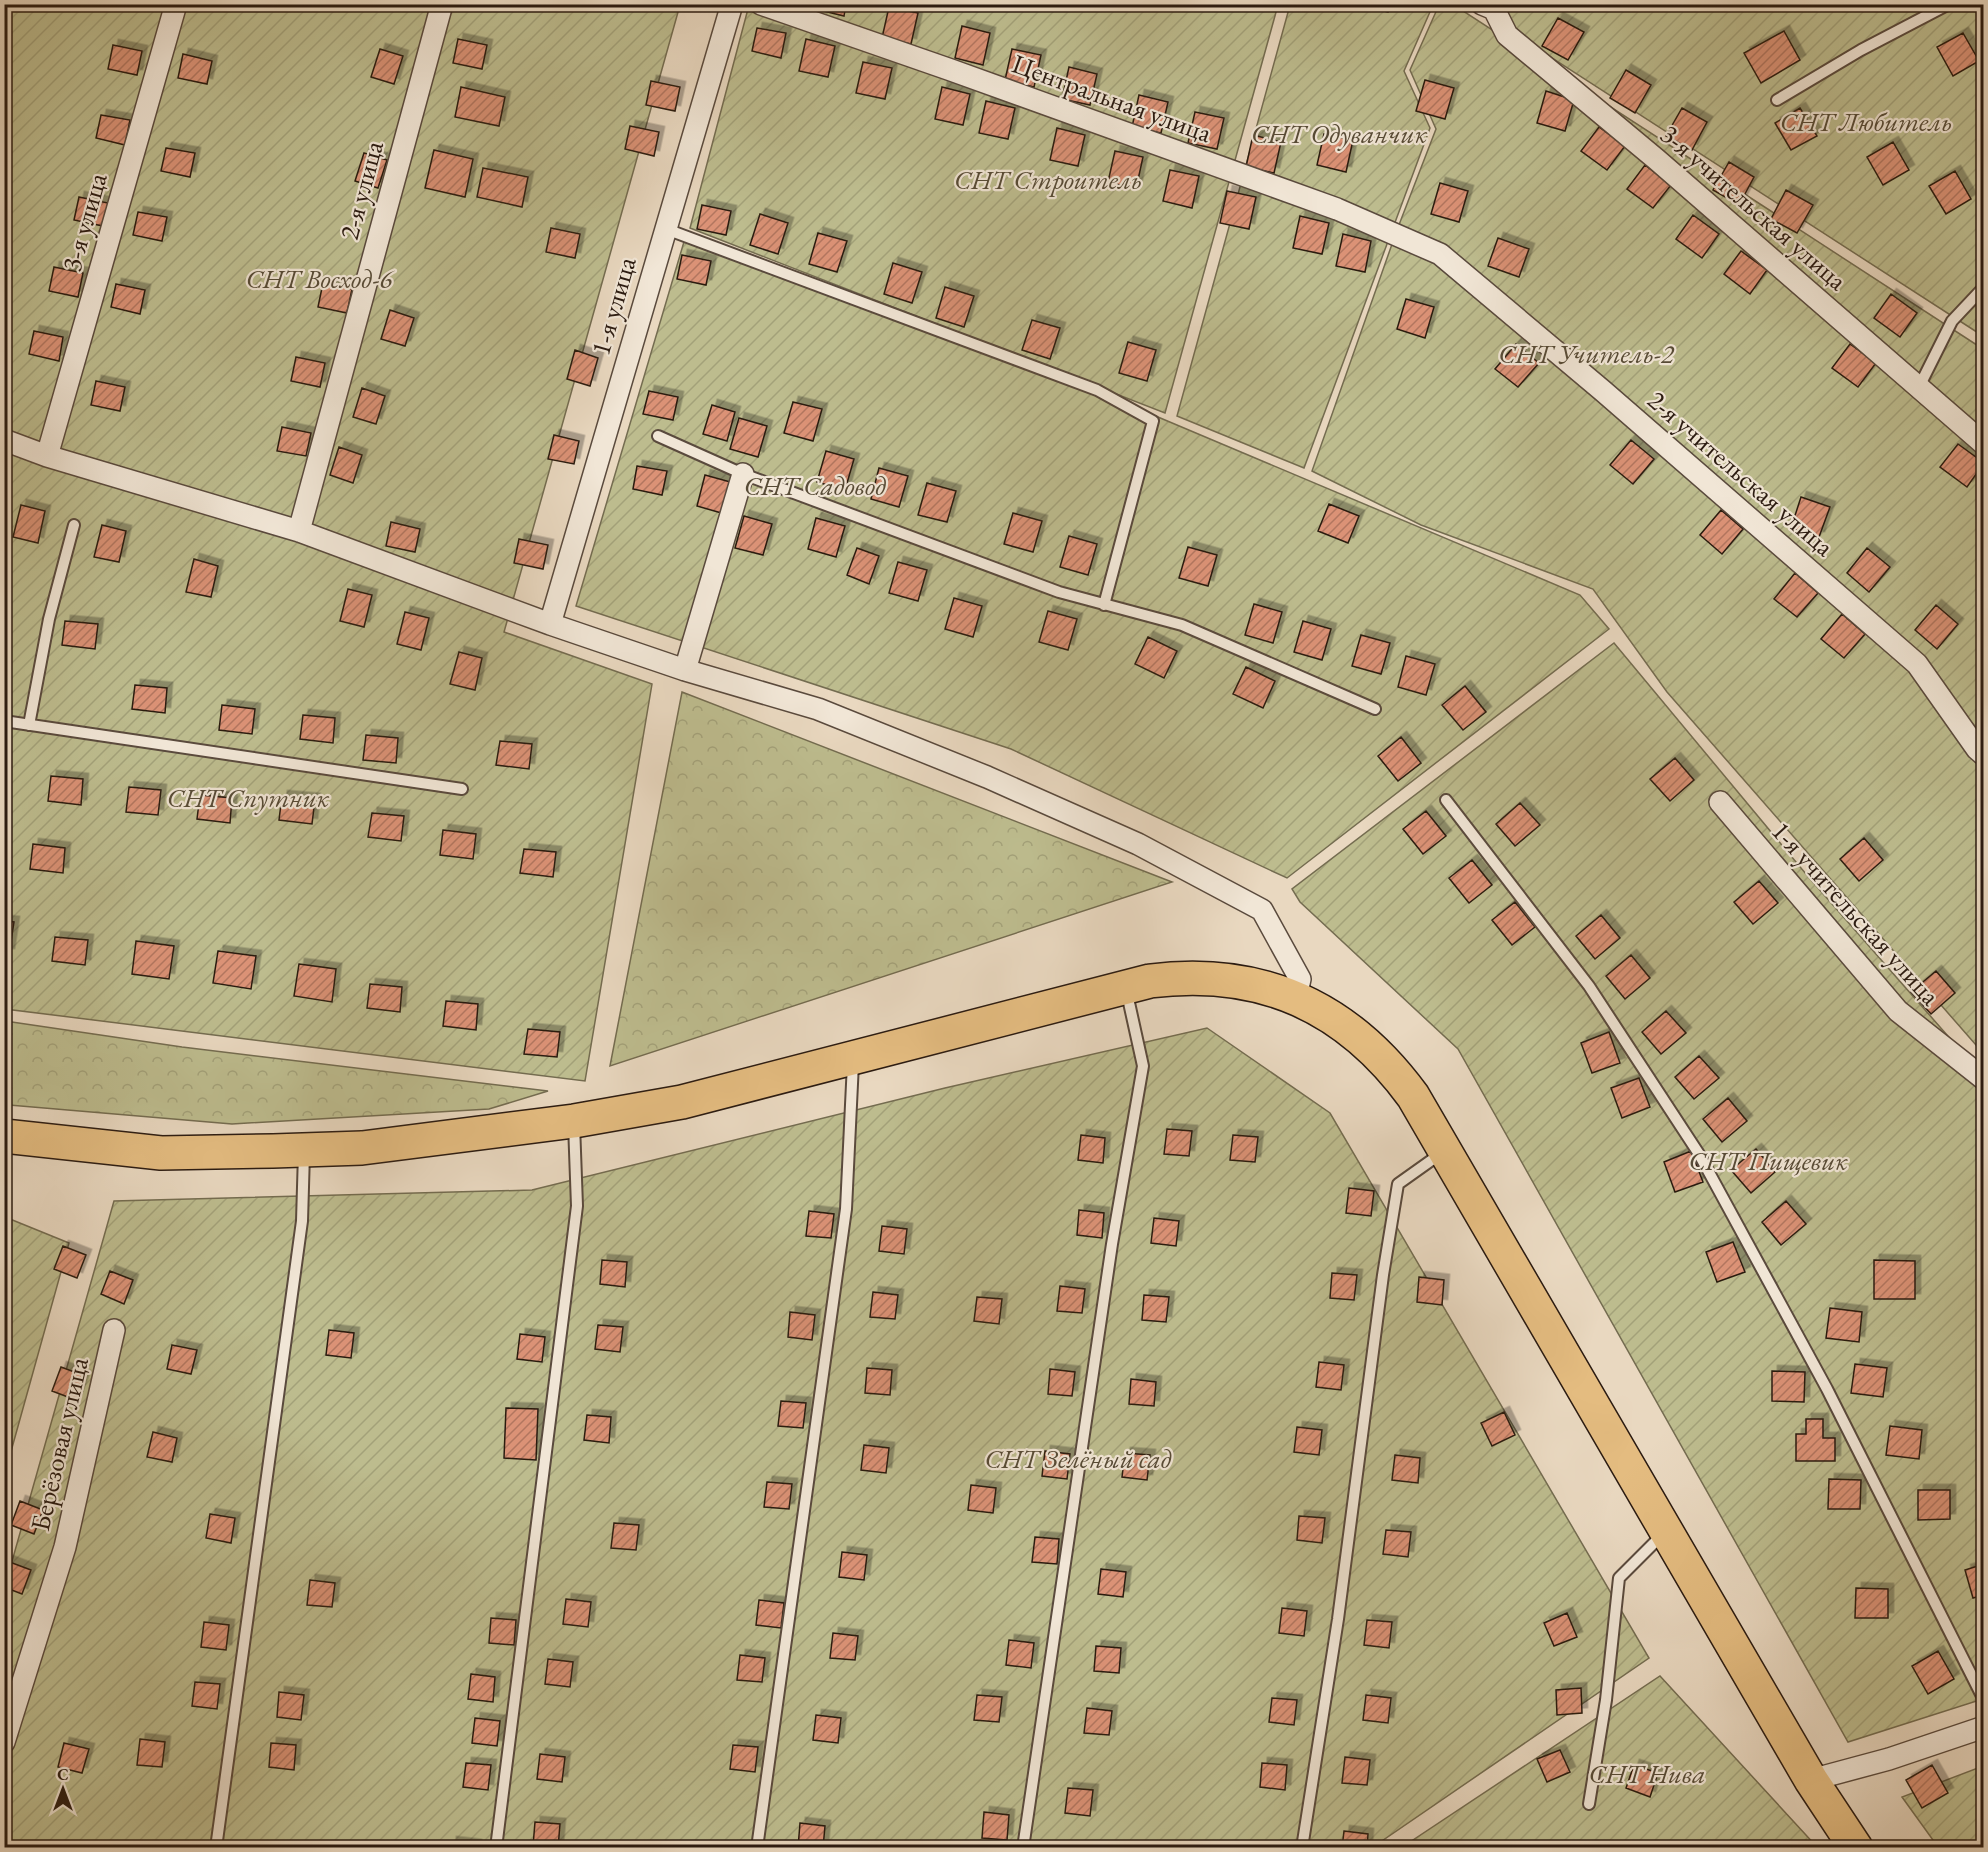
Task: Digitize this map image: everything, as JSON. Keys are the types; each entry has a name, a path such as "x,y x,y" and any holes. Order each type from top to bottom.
{"main road":[{"path":"4,1136 161,1153 362,1148 574,1121 682,1102 1125,986 1158,980 1199,977 1248,982 1296,997 1349,1028 1373,1048 1413,1096 1811,1780 1856,1848"}],"street":[{"name":"3-я улица","path":"47,456 176,4"},
{"name":"2-я улица","path":"299,531 442,4"},
{"name":"1-я улица","path":"550,624 732,4"},
{"name":"Центральная улица","path":"761,4 1337,209 1440,254"},
{"name":"3-я учительская улица","path":"1491,6 1507,35 1656,159 1983,444"},
{"name":"2-я учительская улица","path":"1440,254 1603,390 1917,664 1983,755"},
{"path":"4,440 47,456 299,531 550,624 685,670 818,709 987,777 1138,843 1262,910 1300,980 1296,997"},
{"path":"685,670 743,474"},
{"name":"1-я учительская улица","path":"1720,802 1898,1011 1983,1079"},
{"name":"Берёзовая улица","path":"4,1742 65,1547 114,1329"},
{"path":"1811,1780 1889,1759 1983,1727"}],"lane":[{"path":"1777,100 1861,50 1949,4"},
{"path":"666,229 1097,390 1153,421 1104,605"},
{"path":"1918,387 1952,321 1983,287"},
{"path":"658,436 743,474 1059,592 1182,625 1375,709"},
{"path":"29,725 49,619 74,525"},
{"path":"4,721 462,789"},
{"path":"1446,800 1589,986 1699,1154 1827,1389 1983,1700"},
{"path":"1023,1848 1112,1244 1143,1066 1125,986"},
{"path":"757,1848 846,1209 854,1057"},
{"path":"496,1848 577,1206 574,1121"},
{"path":"216,1848 302,1221 304,1150"},
{"path":"1302,1848 1338,1619 1383,1275 1398,1184 1446,1150"},
{"path":"1589,1804 1606,1700 1619,1578 1667,1530"}],"green space":[{"path":"5,5 680,5 504,632 652,684 585,1081 5,1009"},
{"name":"СНТ Строитель","path":"749,5 1278,5 1165,413 690,228"},
{"name":"СНТ Одуванчик","path":"1290,5 1433,5 1404,71 1430,128 1304,468 1177,416"},
{"name":"СНТ Учитель-2","path":"1439,5 1454,5 1983,349 1983,1053 1667,692 1593,589 1421,525 1312,471 1397,230 1436,129 1410,70"},
{"name":"СНТ Любитель","path":"1470,5 1983,5 1983,336"},
{"name":"СНТ Садовод","path":"686,235 992,347 1580,595 1609,629 1287,878 1011,749 576,606"},
{"name":"СНТ Пищевик","path":"1614,643 1811,880 1983,1076 1983,1699 1848,1742 1458,1049 1300,902 1292,889"},
{"path":"682,692 1172,882 610,1066"},
{"path":"5,1021 182,1047 548,1091 489,1109 232,1124 9,1105 5,1104"},
{"name":"СНТ Зелёный сад","path":"1207,1028 1330,1113 1649,1658 1373,1847 5,1848 5,1586 114,1201 532,1190 945,1088"},
{"path":"5,1217 69,1243 5,1473"},
{"name":"СНТ Нива","path":"1660,1676 1817,1847 1401,1848"},
{"path":"1983,1766 1983,1847 1938,1847 1902,1797"}],"building":[{"path":"674,4 704,4 702,11"},
{"path":"816,4 846,4 844,16 815,9"},
{"path":"1359,4 1390,4 1388,12"},
{"path":"889,7 918,13 911,44 882,38"},
{"path":"1558,18 1584,32 1568,60 1542,46"},
{"path":"962,26 990,33 983,65 955,58"},
{"path":"757,28 786,33 781,58 752,51"},
{"path":"1784,31 1800,60 1761,83 1744,53"},
{"path":"1963,33 1979,61 1953,76 1937,47"},
{"path":"458,39 487,45 482,69 453,63"},
{"path":"806,39 835,46 828,77 799,71"},
{"path":"113,45 142,51 137,75 108,69"},
{"path":"380,49 403,56 394,84 371,77"},
{"path":"1012,49 1041,55 1034,87 1005,80"},
{"path":"183,54 212,61 207,84 178,78"},
{"path":"863,62 892,68 885,99 856,93"},
{"path":"1069,67 1097,74 1090,105 1062,99"},
{"path":"1626,70 1651,85 1635,113 1610,98"},
{"path":"1425,80 1454,88 1445,119 1416,111"},
{"path":"651,81 680,87 675,111 646,105"},
{"path":"461,87 505,97 499,126 455,117"},
{"path":"942,87 970,94 963,125 935,119"},
{"path":"1546,91 1574,100 1565,131 1537,123"},
{"path":"1139,95 1168,102 1161,133 1132,127"},
{"path":"986,101 1015,108 1008,139 979,133"},
{"path":"1682,108 1707,122 1692,150 1666,136"},
{"path":"1800,108 1817,136 1791,150 1775,123"},
{"path":"1195,112 1224,118 1217,149 1188,143"},
{"path":"101,115 130,120 125,145 96,138"},
{"path":"630,126 659,132 654,156 625,149"},
{"path":"1599,127 1625,146 1607,170 1581,151"},
{"path":"1057,128 1085,135 1078,166 1050,160"},
{"path":"1324,134 1353,140 1346,172 1317,165"},
{"path":"1253,135 1281,142 1274,173 1246,167"},
{"path":"1893,142 1909,170 1883,185 1867,157"},
{"path":"166,148 195,153 190,177 161,171"},
{"path":"434,150 473,159 465,197 425,188"},
{"path":"1115,151 1143,157 1136,189 1108,182"},
{"path":"364,153 387,160 378,188 355,181"},
{"path":"1729,162 1754,177 1739,205 1713,190"},
{"path":"1645,165 1671,185 1653,208 1627,189"},
{"path":"483,168 528,177 522,207 477,197"},
{"path":"1170,170 1199,176 1192,208 1163,201"},
{"path":"1955,171 1971,199 1946,214 1929,186"},
{"path":"1440,183 1468,191 1459,222 1431,214"},
{"path":"1786,190 1813,205 1797,233 1771,219"},
{"path":"1227,191 1256,197 1249,229 1220,223"},
{"path":"79,197 108,203 103,226 74,220"},
{"path":"702,205 731,211 726,235 697,229"},
{"path":"138,212 167,217 162,241 133,235"},
{"path":"760,214 788,223 778,254 750,245"},
{"path":"1693,215 1719,234 1702,258 1676,239"},
{"path":"1300,216 1329,223 1322,254 1293,248"},
{"path":"551,228 580,234 575,258 546,252"},
{"path":"818,233 847,241 837,272 809,264"},
{"path":"1343,234 1371,241 1365,272 1336,266"},
{"path":"1498,238 1529,249 1519,277 1488,266"},
{"path":"1741,251 1767,270 1750,294 1724,274"},
{"path":"682,255 711,261 706,285 677,279"},
{"path":"893,263 922,272 912,303 884,294"},
{"path":"54,267 83,273 78,297 49,291"},
{"path":"323,283 352,289 347,313 318,307"},
{"path":"116,284 145,290 140,314 111,307"},
{"path":"945,287 974,296 964,327 936,318"},
{"path":"1891,294 1917,313 1900,337 1874,318"},
{"path":"1406,299 1434,307 1425,338 1397,329"},
{"path":"390,310 414,318 405,346 381,339"},
{"path":"1032,320 1060,328 1050,359 1022,350"},
{"path":"34,331 63,337 59,361 29,354"},
{"path":"1128,342 1156,350 1147,381 1119,373"},
{"path":"1516,344 1539,363 1518,387 1495,369"},
{"path":"1850,344 1876,363 1858,387 1832,368"},
{"path":"575,350 598,358 590,386 567,379"},
{"path":"296,357 325,363 320,387 291,381"},
{"path":"96,381 125,387 120,411 91,405"},
{"path":"362,388 385,396 376,424 353,417"},
{"path":"649,391 678,397 673,420 643,414"},
{"path":"793,402 822,409 813,441 784,433"},
{"path":"712,405 735,412 727,441 703,434"},
{"path":"739,418 767,426 758,457 730,449"},
{"path":"282,427 311,433 306,456 277,451"},
{"path":"554,435 579,441 574,464 548,459"},
{"path":"1631,440 1654,459 1633,484 1610,465"},
{"path":"1958,444 1984,463 1967,487 1940,467"},
{"path":"339,447 362,455 353,483 330,475"},
{"path":"826,451 854,459 845,490 817,482"},
{"path":"637,466 667,471 662,495 633,489"},
{"path":"879,468 908,476 899,507 871,499"},
{"path":"705,475 734,483 725,514 697,506"},
{"path":"927,483 956,491 947,522 918,515"},
{"path":"1801,497 1830,507 1819,537 1791,528"},
{"path":"1329,504 1359,516 1348,543 1318,531"},
{"path":"21,505 45,511 38,543 13,537"},
{"path":"1721,510 1743,529 1722,554 1700,535"},
{"path":"1013,513 1042,521 1033,552 1004,544"},
{"path":"744,516 772,524 763,555 735,548"},
{"path":"816,518 845,526 836,557 808,549"},
{"path":"391,522 420,529 415,552 386,546"},
{"path":"102,525 126,531 119,562 94,557"},
{"path":"1069,536 1097,544 1088,575 1060,567"},
{"path":"519,539 548,545 543,569 514,563"},
{"path":"1188,547 1217,555 1208,586 1179,578"},
{"path":"857,548 879,556 869,584 847,575"},
{"path":"1867,548 1890,567 1869,592 1847,573"},
{"path":"194,559 218,566 211,597 186,592"},
{"path":"898,562 927,570 918,601 889,593"},
{"path":"1795,573 1818,593 1797,617 1774,599"},
{"path":"348,589 372,595 364,627 340,621"},
{"path":"954,598 982,606 973,637 945,629"},
{"path":"1254,604 1282,612 1273,643 1245,635"},
{"path":"1936,605 1958,624 1937,649 1915,630"},
{"path":"1048,611 1077,619 1068,650 1039,642"},
{"path":"405,612 429,618 421,650 397,644"},
{"path":"1842,614 1865,634 1844,658 1821,639"},
{"path":"65,621 98,624 95,649 62,645"},
{"path":"1303,621 1331,629 1322,660 1294,652"},
{"path":"1361,635 1390,643 1381,674 1352,666"},
{"path":"1148,637 1177,651 1164,678 1135,664"},
{"path":"459,652 482,658 475,690 450,684"},
{"path":"1406,656 1435,664 1426,695 1398,687"},
{"path":"1246,667 1275,681 1263,708 1233,694"},
{"path":"135,685 167,688 165,713 132,709"},
{"path":"1465,686 1486,712 1463,730 1442,705"},
{"path":"222,705 255,709 252,734 219,730"},
{"path":"303,715 335,718 333,743 300,739"},
{"path":"366,735 398,738 396,763 363,760"},
{"path":"1401,737 1421,763 1398,781 1378,756"},
{"path":"500,741 532,744 529,769 496,765"},
{"path":"1675,758 1694,780 1670,801 1650,779"},
{"path":"51,776 83,779 81,805 48,801"},
{"path":"129,787 161,790 158,815 126,812"},
{"path":"200,795 232,798 230,823 197,819"},
{"path":"282,796 315,799 312,824 279,820"},
{"path":"1520,803 1540,825 1515,846 1496,824"},
{"path":"1426,811 1446,836 1423,854 1403,829"},
{"path":"372,813 404,816 401,841 368,837"},
{"path":"443,830 476,834 473,859 440,855"},
{"path":"1864,838 1883,860 1859,881 1840,859"},
{"path":"33,844 65,848 63,873 30,869"},
{"path":"524,849 556,852 553,877 520,873"},
{"path":"1472,860 1492,885 1469,903 1449,878"},
{"path":"1759,881 1778,903 1753,924 1734,902"},
{"path":"1515,902 1535,927 1512,945 1492,920"},
{"path":"1601,915 1620,938 1595,959 1576,936"},
{"path":"4,921 14,922 9,954 4,954"},
{"path":"55,937 88,940 85,965 52,961"},
{"path":"136,941 174,946 169,979 132,974"},
{"path":"218,951 256,956 251,989 213,983"},
{"path":"1631,955 1650,978 1625,999 1606,976"},
{"path":"299,964 336,969 332,1002 294,996"},
{"path":"1936,971 1955,993 1931,1014 1911,992"},
{"path":"370,984 402,987 400,1012 367,1008"},
{"path":"446,1001 478,1004 476,1030 443,1026"},
{"path":"1666,1011 1686,1033 1661,1054 1642,1032"},
{"path":"528,1029 560,1032 557,1057 524,1054"},
{"path":"1609,1032 1620,1063 1592,1073 1581,1043"},
{"path":"1699,1056 1719,1078 1694,1099 1675,1077"},
{"path":"1639,1078 1650,1107 1622,1118 1611,1088"},
{"path":"1728,1098 1747,1121 1722,1142 1703,1119"},
{"path":"1167,1129 1192,1131 1189,1156 1164,1154"},
{"path":"1081,1135 1105,1138 1103,1163 1078,1160"},
{"path":"1233,1135 1258,1137 1255,1162 1230,1160"},
{"path":"1756,1149 1775,1172 1751,1193 1731,1170"},
{"path":"1691,1151 1703,1182 1675,1192 1664,1162"},
{"path":"1349,1188 1374,1191 1371,1216 1346,1213"},
{"path":"1786,1201 1806,1224 1781,1245 1762,1222"},
{"path":"1079,1210 1104,1213 1102,1238 1077,1235"},
{"path":"809,1211 834,1214 831,1238 806,1236"},
{"path":"1154,1218 1179,1221 1176,1246 1151,1243"},
{"path":"882,1226 907,1229 904,1254 879,1251"},
{"path":"1733,1242 1745,1272 1717,1282 1706,1252"},
{"path":"63,1246 86,1255 77,1278 54,1269"},
{"path":"602,1260 627,1262 625,1287 600,1284"},
{"path":"1874,1260 1915,1261 1915,1299 1874,1299"},
{"path":"110,1271 133,1280 124,1304 101,1294"},
{"path":"1332,1273 1357,1275 1354,1300 1330,1298"},
{"path":"1419,1277 1444,1280 1442,1305 1417,1302"},
{"path":"1060,1286 1085,1289 1082,1313 1057,1311"},
{"path":"873,1292 898,1295 895,1319 870,1317"},
{"path":"1144,1295 1169,1297 1166,1322 1142,1320"},
{"path":"977,1297 1002,1299 999,1324 974,1321"},
{"path":"1830,1308 1862,1312 1859,1342 1826,1338"},
{"path":"790,1312 815,1315 812,1340 788,1337"},
{"path":"598,1325 623,1327 620,1352 595,1349"},
{"path":"329,1330 354,1333 351,1358 326,1355"},
{"path":"520,1334 545,1337 542,1362 517,1359"},
{"path":"172,1345 197,1350 191,1374 167,1369"},
{"path":"1319,1362 1344,1365 1341,1390 1316,1387"},
{"path":"1855,1364 1887,1368 1883,1397 1851,1393"},
{"path":"61,1367 85,1376 76,1400 52,1391"},
{"path":"867,1368 892,1370 890,1395 865,1393"},
{"path":"1050,1369 1075,1372 1072,1396 1048,1394"},
{"path":"1772,1371 1805,1372 1804,1402 1772,1401"},
{"path":"1131,1379 1156,1382 1154,1406 1129,1404"},
{"path":"781,1401 806,1403 803,1428 778,1426"},
{"path":"506,1408 538,1409 536,1460 504,1458"},
{"path":"1504,1412 1515,1435 1492,1446 1481,1423"},
{"path":"587,1415 611,1417 609,1443 584,1440"},
{"path":"1806,1419 1823,1419 1823,1438 1835,1438 1835,1461 1796,1461 1796,1434 1806,1434"},
{"path":"1890,1426 1922,1430 1919,1459 1886,1455"},
{"path":"1297,1427 1322,1430 1319,1455 1294,1452"},
{"path":"153,1432 177,1438 172,1462 147,1457"},
{"path":"864,1445 889,1448 886,1473 861,1470"},
{"path":"1045,1451 1070,1454 1067,1479 1042,1476"},
{"path":"1125,1453 1150,1455 1147,1480 1122,1477"},
{"path":"1395,1455 1420,1458 1418,1483 1392,1480"},
{"path":"1829,1479 1861,1480 1860,1509 1828,1509"},
{"path":"767,1482 792,1484 789,1509 764,1507"},
{"path":"971,1485 996,1488 993,1513 968,1510"},
{"path":"1918,1490 1950,1490 1950,1519 1918,1520"},
{"path":"20,1501 43,1510 34,1534 11,1525"},
{"path":"210,1514 235,1518 231,1543 206,1538"},
{"path":"1299,1516 1325,1518 1322,1543 1297,1540"},
{"path":"614,1523 639,1525 636,1550 611,1548"},
{"path":"1386,1530 1411,1532 1408,1557 1383,1554"},
{"path":"1035,1537 1059,1539 1057,1564 1032,1562"},
{"path":"842,1552 867,1555 864,1580 839,1577"},
{"path":"7,1561 31,1570 22,1594 4,1587"},
{"path":"1984,1564 1984,1595 1973,1598 1965,1570"},
{"path":"1101,1569 1126,1572 1123,1597 1098,1594"},
{"path":"310,1580 335,1583 332,1607 307,1605"},
{"path":"1856,1588 1888,1589 1888,1618 1855,1618"},
{"path":"566,1599 591,1602 588,1627 563,1624"},
{"path":"759,1600 784,1603 781,1628 756,1625"},
{"path":"1282,1608 1307,1611 1304,1636 1279,1633"},
{"path":"1567,1613 1577,1637 1554,1646 1544,1623"},
{"path":"491,1618 516,1620 514,1645 489,1643"},
{"path":"1367,1620 1392,1622 1389,1648 1364,1645"},
{"path":"204,1622 229,1625 226,1650 201,1647"},
{"path":"833,1633 858,1636 855,1660 830,1658"},
{"path":"1009,1640 1034,1643 1031,1668 1006,1665"},
{"path":"1096,1646 1121,1648 1119,1673 1094,1671"},
{"path":"1938,1651 1954,1679 1928,1694 1912,1666"},
{"path":"740,1655 765,1658 762,1682 737,1680"},
{"path":"548,1659 573,1662 570,1687 545,1684"},
{"path":"471,1674 495,1677 493,1702 468,1699"},
{"path":"195,1682 220,1684 217,1709 192,1706"},
{"path":"1581,1688 1582,1713 1557,1715 1556,1690"},
{"path":"279,1692 304,1695 301,1720 277,1717"},
{"path":"977,1695 1002,1697 999,1722 974,1720"},
{"path":"1366,1695 1391,1698 1388,1723 1363,1720"},
{"path":"1272,1698 1297,1700 1294,1725 1269,1722"},
{"path":"1087,1708 1112,1711 1109,1735 1084,1733"},
{"path":"816,1715 841,1718 838,1743 813,1740"},
{"path":"475,1718 500,1721 497,1746 472,1743"},
{"path":"140,1739 165,1742 162,1767 137,1765"},
{"path":"64,1743 89,1749 82,1773 58,1767"},
{"path":"271,1743 296,1745 294,1770 269,1767"},
{"path":"733,1745 758,1747 755,1772 730,1769"},
{"path":"1560,1750 1570,1772 1547,1782 1537,1759"},
{"path":"540,1754 565,1757 562,1782 537,1779"},
{"path":"1345,1757 1370,1760 1367,1785 1342,1783"},
{"path":"466,1763 491,1765 488,1790 463,1787"},
{"path":"1262,1763 1287,1765 1285,1790 1260,1787"},
{"path":"1634,1765 1658,1773 1650,1797 1626,1788"},
{"path":"1932,1765 1948,1793 1922,1808 1906,1780"},
{"path":"1068,1788 1093,1790 1090,1816 1065,1813"},
{"path":"984,1812 1009,1815 1007,1840 982,1838"},
{"path":"535,1822 560,1824 558,1848 533,1846"},
{"path":"800,1823 825,1826 823,1848 798,1848"},
{"path":"1344,1831 1368,1834 1367,1848 1342,1848"},
{"path":"451,1842 476,1845 476,1848 451,1848"}],"park label":[{"name":"СНТ Восход-6","path":"319,278"},
{"name":"СНТ Спутник","path":"248,797"}]}
